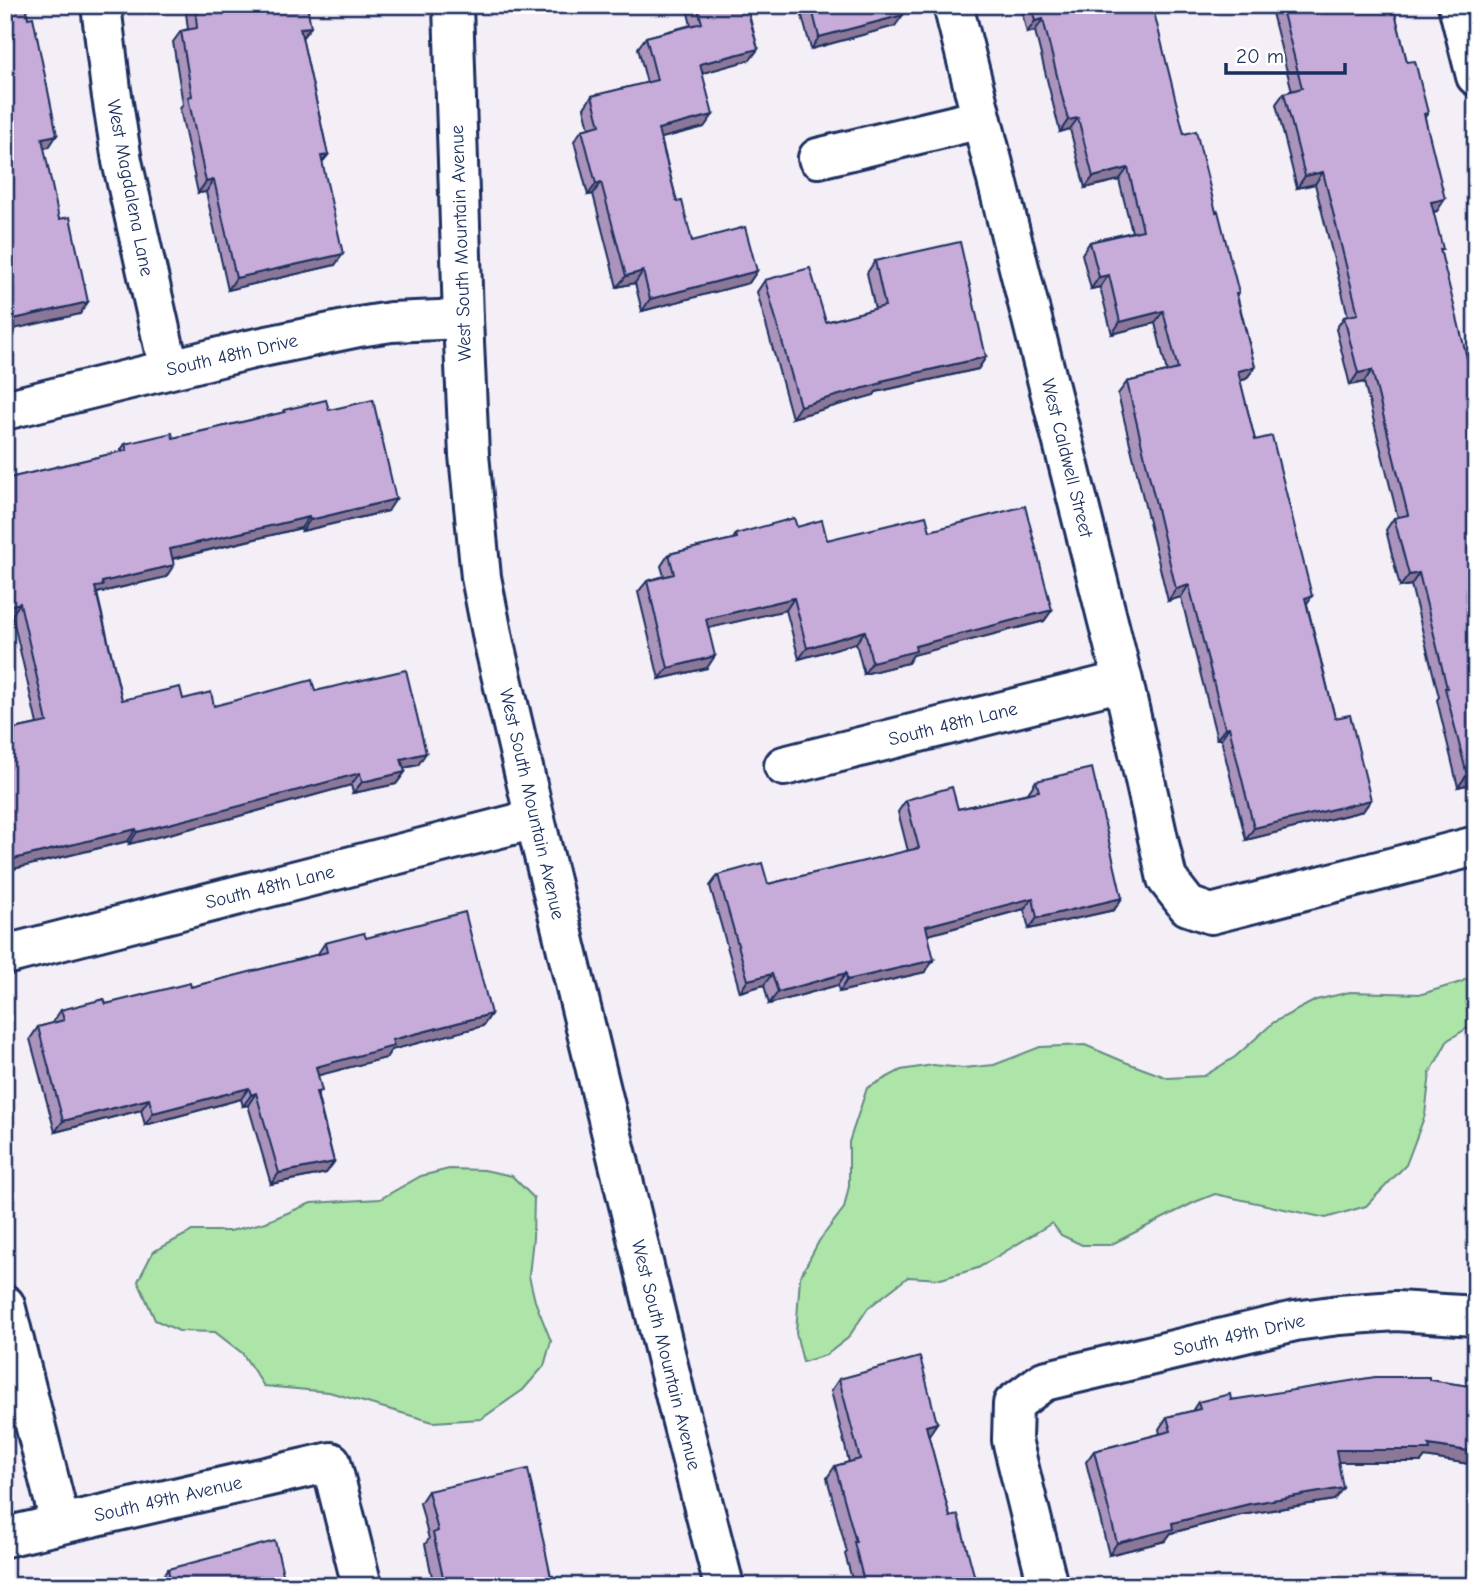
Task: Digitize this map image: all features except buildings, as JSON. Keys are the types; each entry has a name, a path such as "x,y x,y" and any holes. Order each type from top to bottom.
{"street":[{"name":"West Magdalena Lane","path":"101,5 122,161 169,369"},
{"name":"West South Mountain Avenue","path":"453,5 469,456 481,577 534,820 724,1586"},
{"name":"West Caldwell Street","path":"953,5 1123,681 1167,879 1188,906 1211,914 1476,845"},
{"path":"1458,5 1476,76"},
{"path":"818,158 981,119"},
{"name":"South 48th Drive","path":"5,410 247,350 359,327 391,322 463,319"},
{"name":"South 48th Lane","path":"784,766 1123,681"},
{"name":"South 48th Lane","path":"5,955 534,820"},
{"path":"5,1305 60,1523"},
{"name":"South 49th Drive","path":"1048,1586 1012,1440 1013,1404 1044,1381 1295,1321 1396,1311 1476,1316"},
{"name":"South 49th Avenue","path":"5,1536 331,1462 362,1586"}],"green space":[{"path":"1476,973 1476,1023 1448,1040 1430,1073 1425,1115 1406,1165 1366,1206 1326,1218 1215,1194 1110,1245 1082,1245 1061,1235 1052,1223 978,1268 941,1279 908,1277 868,1308 848,1338 826,1355 803,1362 796,1333 800,1277 819,1241 844,1208 849,1186 849,1142 867,1088 901,1070 933,1065 963,1068 994,1065 1040,1047 1085,1045 1168,1078 1204,1076 1235,1057 1274,1022 1316,1000 1350,992 1422,994 1461,982"},
{"path":"449,1169 484,1170 512,1176 534,1198 529,1276 535,1301 551,1341 544,1366 523,1390 481,1419 433,1422 329,1392 264,1386 242,1353 215,1332 179,1331 155,1320 138,1281 153,1252 192,1231 230,1231 266,1222 311,1203 380,1199 421,1176"}]}
